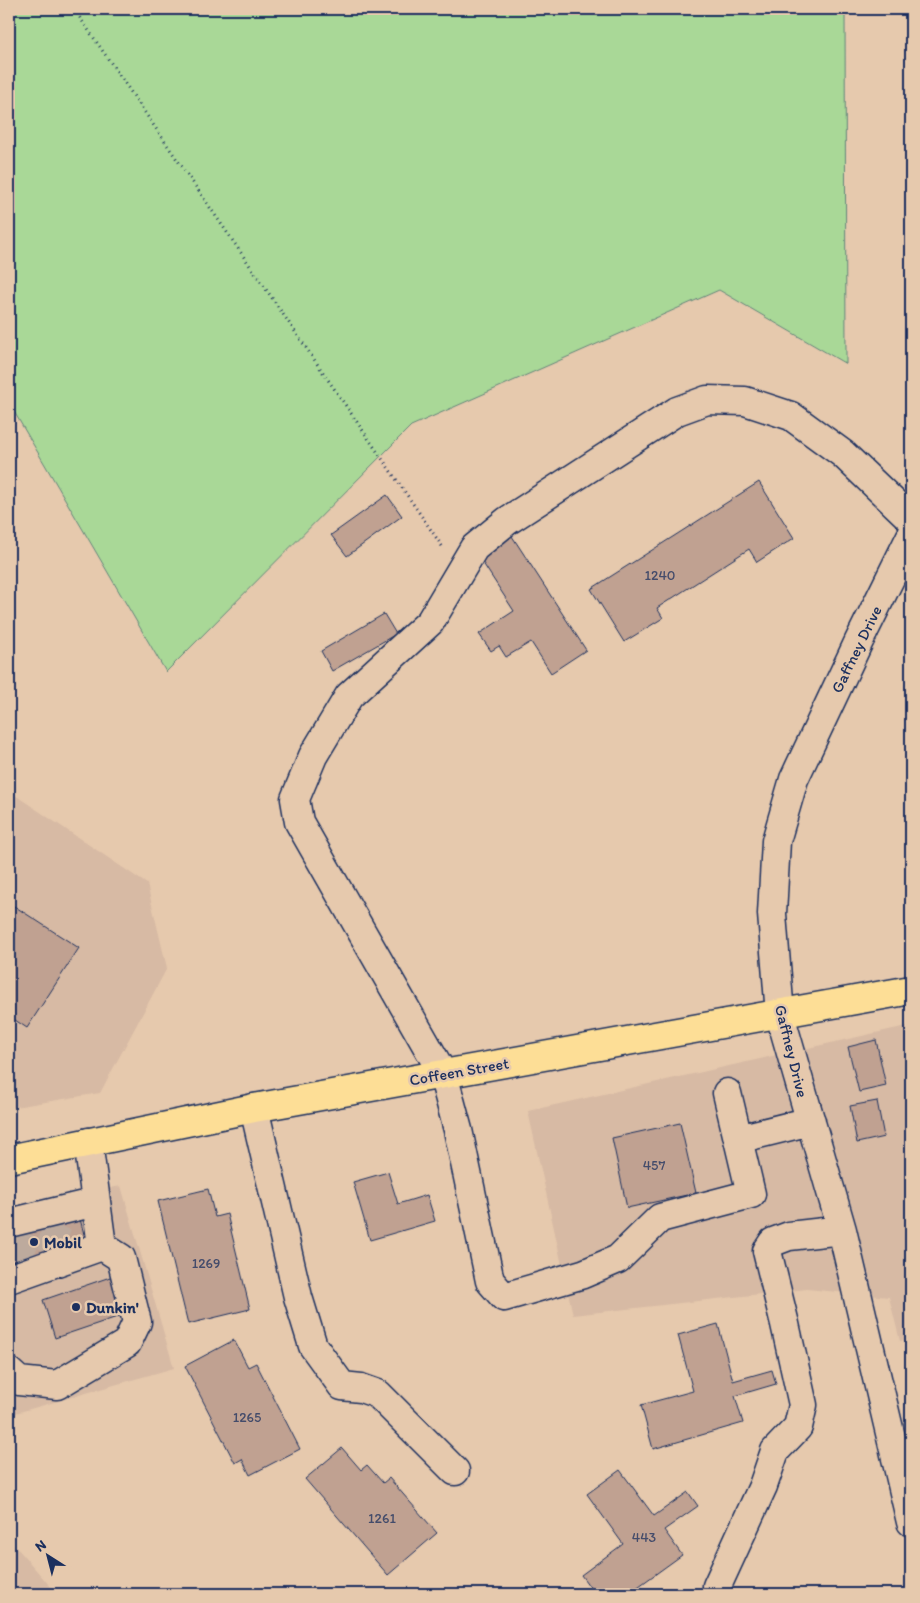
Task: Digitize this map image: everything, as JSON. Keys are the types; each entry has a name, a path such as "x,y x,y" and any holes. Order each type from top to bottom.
{"main road":[{"name":"Coffeen Street","path":"9,1159 254,1108 911,990"}],"street":[{"path":"727,1092 751,1194 660,1218 618,1259 583,1274 504,1298 490,1281 460,1139 442,1074 299,822 295,799 312,756 349,696 430,622 474,548 507,521 677,411 707,400 745,401 791,416 844,454 911,519"},
{"name":"Gaffney Drive","path":"911,536 794,780 776,841 772,914 780,1015 842,1230 911,1522"},
{"path":"254,1108 298,1297 313,1346 342,1386 360,1388 378,1394 456,1471"},
{"path":"738,1139 811,1121"},
{"path":"88,1142 102,1246"},
{"path":"23,1223 60,1215 96,1202"},
{"path":"717,1586 763,1486 775,1451 798,1427 803,1406 786,1324 767,1251 774,1242 789,1236 842,1230"},
{"path":"9,1372 19,1381 56,1385 127,1342 137,1322 121,1258 102,1246 26,1267"}],"path":[{"path":"74,9 460,572"}],"shaded area":[{"path":"9,791 147,884 167,968 100,1093 9,1108"},
{"path":"911,1025 911,1338 900,1341 889,1297 807,1289 573,1315 528,1111"},
{"path":"121,1186 174,1368 9,1415 9,1207"},
{"path":"9,1537 10,1540 57,1594 9,1594"}],"green space":[{"path":"9,9 845,9 846,364 719,290 411,426 166,672 9,403"}],"building":[{"path":"759,482 794,538 757,562 749,549 657,608 663,618 624,642 591,589"},
{"path":"387,495 402,516 347,556 331,535"},
{"path":"510,533 586,650 551,673 531,642 506,657 499,646 491,651 479,634 514,611 477,554"},
{"path":"384,614 396,634 332,671 321,651"},
{"path":"14,906 79,948 27,1028 9,1016 9,915"},
{"path":"876,1040 886,1086 859,1092 848,1047"},
{"path":"877,1101 884,1137 857,1143 850,1106"},
{"path":"680,1123 696,1193 627,1208 612,1138"},
{"path":"388,1172 398,1204 427,1195 435,1221 370,1240 353,1182"},
{"path":"208,1189 215,1217 227,1214 250,1309 188,1324 158,1201"},
{"path":"79,1215 86,1242 9,1262 9,1233"},
{"path":"116,1275 129,1313 55,1338 43,1300"},
{"path":"718,1324 733,1381 772,1370 776,1384 735,1396 743,1423 653,1449 641,1405 693,1391 678,1335"},
{"path":"234,1340 248,1367 256,1363 300,1449 250,1475 242,1459 235,1463 185,1366"},
{"path":"342,1448 361,1470 367,1465 383,1483 389,1478 437,1533 388,1575 305,1479"},
{"path":"620,1470 654,1516 688,1492 698,1506 664,1530 682,1555 628,1594 595,1594 581,1575 623,1544 587,1494"}],"tunnel":[{"path":"49,1252 59,1220"},
{"path":"18,1260 29,1228"}],"place":[{"name":"Mobil","path":"34,1242"},
{"name":"Dunkin'","path":"76,1307"}]}
